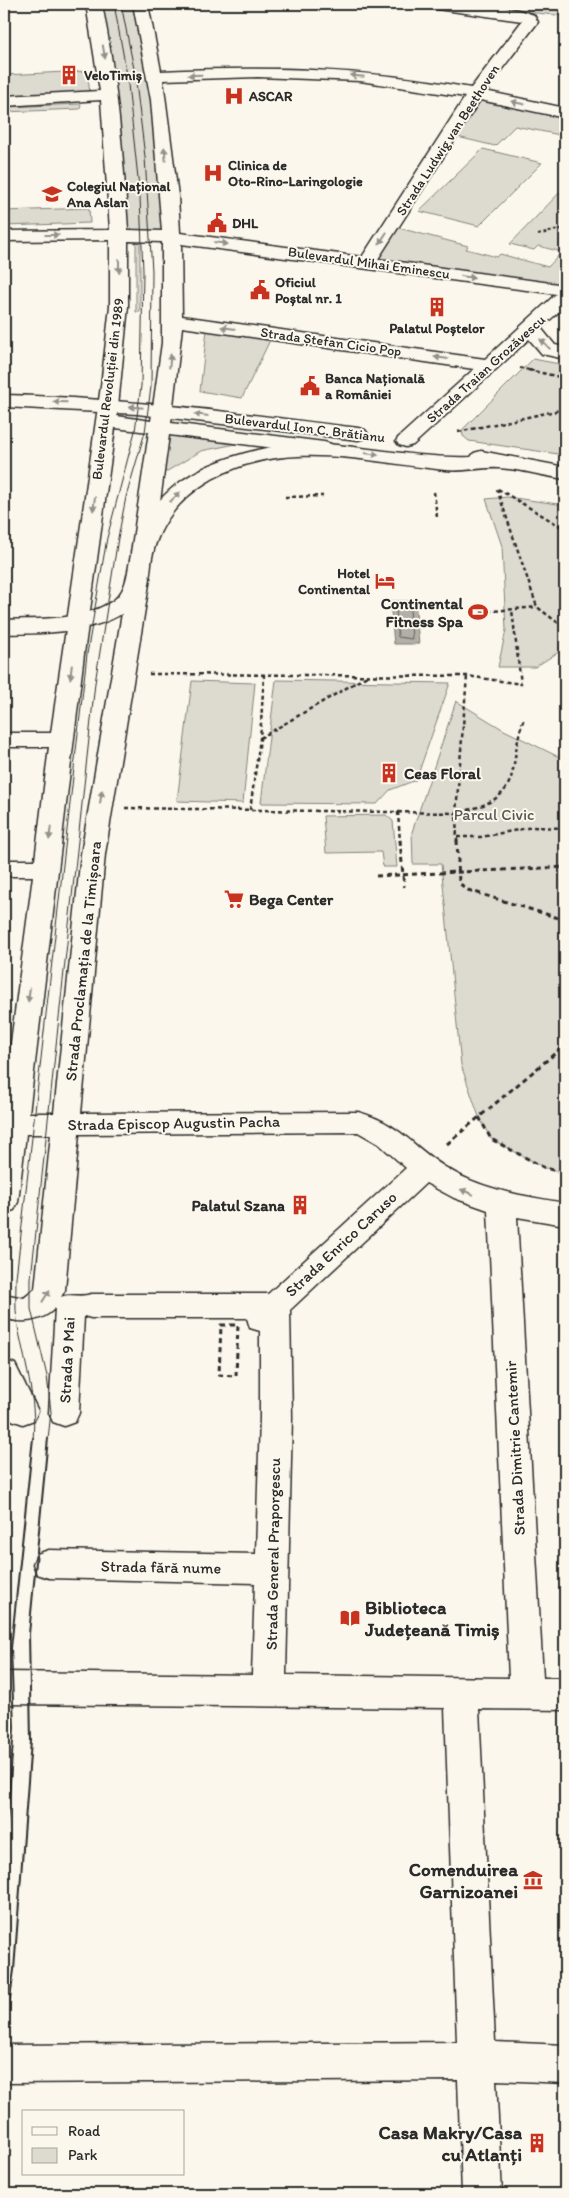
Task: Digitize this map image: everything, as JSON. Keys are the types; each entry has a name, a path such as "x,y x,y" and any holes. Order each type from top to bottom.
{"street":[{"name":"Bulevardul Revoluției din 1989","path":"77,624 107,413 119,306 120,235 109,95 94,4"},
{"path":"4,627 77,624 120,606 130,595 139,578 162,418 173,320 172,237 165,156 155,76 140,4"},
{"name":"Strada Ludwig van Beethoven","path":"367,263 475,94 530,22 530,19 522,15 437,4"},
{"path":"155,76 256,73 334,74 406,82 565,113"},
{"path":"4,101 109,95"},
{"name":"Bulevardul Mihai Eminescu","path":"4,236 120,235 172,237 565,290"},
{"name":"Strada Traian Grozăvescu","path":"406,441 565,296"},
{"name":"Strada Ștefan Cicio Pop","path":"173,320 490,365"},
{"path":"530,328 549,350 565,353"},
{"path":"284,354 345,362 352,345"},
{"name":"Bulevardul Ion C. Brătianu","path":"4,401 107,413 406,441 452,448 498,462 565,473"},
{"name":"Bulevardul Ion C. Brătianu","path":"162,418 324,448 448,464 498,462"},
{"name":"Bulevardul Ion C. Brătianu","path":"142,553 151,526 162,511 180,491 206,474 251,456 276,450 324,448"},
{"name":"Strada Proclamația de la Timișoara","path":"4,1306 16,1310 31,1309 42,1302 50,1290 98,814 128,656 139,578"},
{"path":"4,1202 8,1124 77,624"},
{"path":"4,740 62,740"},
{"path":"4,868 32,868"},
{"name":"Strada Episcop Augustin Pacha","path":"8,1124 358,1122 370,1126 425,1167 460,1189 502,1203 565,1214"},
{"name":"Strada Enrico Caruso","path":"257,1318 425,1167"},
{"name":"Strada Dimitrie Cantemir","path":"502,1203 512,1693"},
{"name":"Strada 9 Mai","path":"64,1413 80,1306 257,1318"},
{"name":"Strada General Praporgescu","path":"257,1318 276,1417 269,1691"},
{"name":"Strada fără nume","path":"49,1564 272,1569"},
{"path":"4,1688 565,1694"},
{"path":"461,1693 493,2061 482,2194"},
{"path":"4,2064 493,2061 565,2064"}],"path":[{"path":"538,235 565,228"},
{"path":"490,365 519,368 565,378"},
{"path":"458,432 565,409"},
{"path":"565,529 497,489 537,608 565,628"},
{"path":"434,492 437,517"},
{"path":"285,497 324,496"},
{"path":"481,612 537,608"},
{"path":"144,674 467,676 521,684 512,610"},
{"path":"250,810 260,739 264,675"},
{"path":"260,739 369,675"},
{"path":"467,676 456,813 459,883 464,888 565,920"},
{"path":"120,808 456,813 475,809 492,802 510,785 515,767 514,746 524,718"},
{"path":"398,812 404,887"},
{"path":"457,837 481,837 533,827 565,828"},
{"path":"376,876 565,867"},
{"path":"447,1144 565,1045"},
{"path":"479,1117 491,1139 543,1167 565,1174"},
{"path":"222,1324 219,1375 236,1376 257,1318"}],"green space":[{"path":"98,4 134,4 146,53 168,235 124,233 104,28"},
{"path":"451,4 565,4 565,16"},
{"path":"87,71 90,93 4,98 4,75"},
{"path":"475,94 565,113 565,136 515,126 495,146 449,135"},
{"path":"81,104 80,109 4,112 4,107"},
{"path":"483,149 542,163 479,226 419,211"},
{"path":"565,187 565,290 367,263 391,226 468,246 466,249 497,257 500,254 548,267 562,252 538,246 534,250 510,244"},
{"path":"89,208 90,223 4,226 4,211"},
{"path":"136,240 140,240 140,312 136,312"},
{"path":"207,329 271,338 242,398 200,391"},
{"path":"533,359 565,365 565,455 469,441 463,436 462,430"},
{"path":"170,434 236,444 201,451 164,473"},
{"path":"507,497 565,505 565,648 535,667 498,667 506,630 502,546 486,499"},
{"path":"276,680 450,683 416,780 390,790 377,804 261,803"},
{"path":"192,681 255,683 243,803 177,801"},
{"name":"Parcul Civic","path":"456,701 504,730 565,760 565,1174 543,1167 491,1139 479,1117 461,1065 441,864 413,864 412,832"},
{"path":"386,815 393,821 397,867 383,867 381,852 326,853 323,816"}],"water":[{"path":"390,601 415,601 419,644 394,644"}],"tram line":[{"path":"33,1439 32,1394 16,1316 16,1278 87,654 107,538 135,431 141,386 143,271 140,197 127,75 114,4"},
{"path":"48,1439 51,1412 47,1376 31,1309 31,1278 95,683 118,538 126,497 145,432 151,387 152,271 145,157 135,74 121,4"},
{"path":"4,1861 14,1728 11,1648 33,1438"},
{"path":"4,2040 14,1970 31,1741 29,1634 48,1438"}],"place":[{"name":"VeloTimiș","path":"69,75"},
{"name":"ASCAR","path":"234,96"},
{"name":"Clinica de Oto-Rino-Laringologie","path":"213,173"},
{"name":"Colegiul Național Ana Aslan","path":"52,194"},
{"name":"DHL","path":"217,223"},
{"name":"Oficiul Poștal nr. 1","path":"260,290"},
{"name":"Palatul Poștelor","path":"437,307"},
{"name":"Banca Națională a României","path":"310,386"},
{"name":"Hotel Continental","path":"385,581"},
{"name":"Continental Fitness Spa","path":"478,612"},
{"name":"Ceas Floral","path":"389,773"},
{"name":"Bega Center","path":"234,899"},
{"name":"Palatul Szana","path":"300,1205"},
{"name":"Biblioteca Județeană Timiș","path":"350,1618"},
{"name":"Comenduirea Garnizoanei","path":"533,1880"},
{"name":"Casa Makry/Casa cu Atlanți","path":"537,2143"}]}
